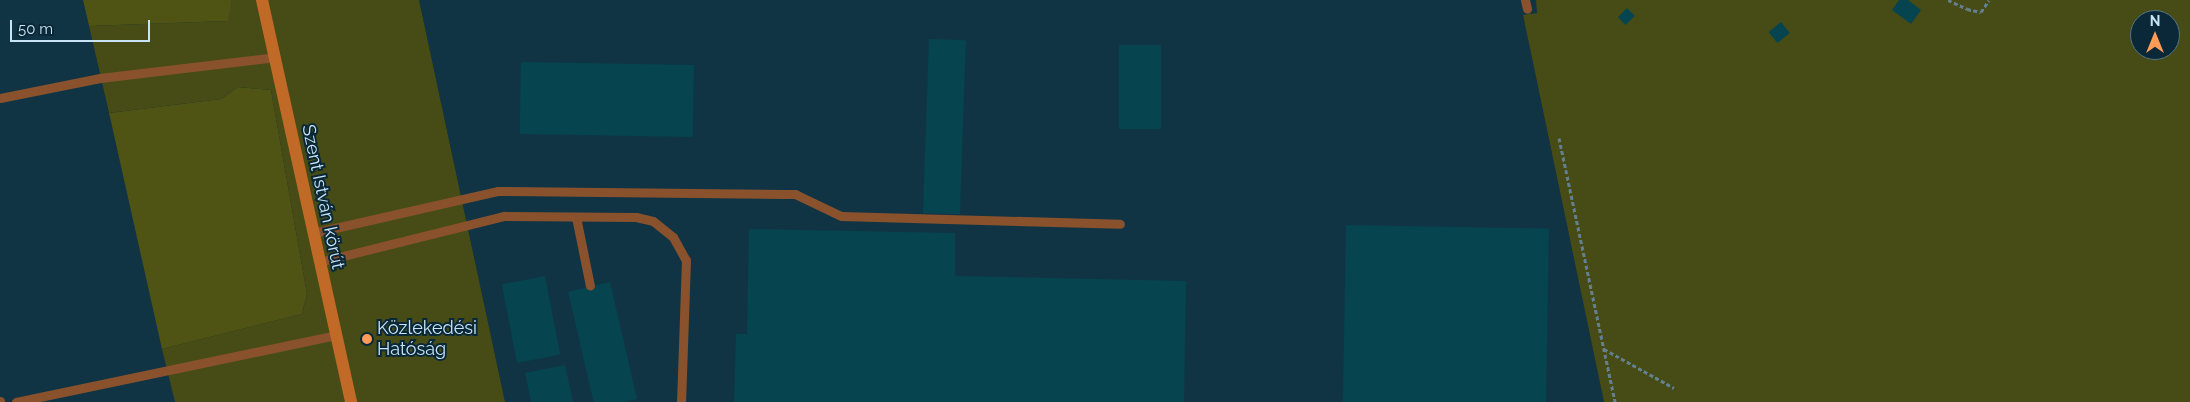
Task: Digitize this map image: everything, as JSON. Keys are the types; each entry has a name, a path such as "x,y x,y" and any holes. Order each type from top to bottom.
{"street":[{"name":"Szent István körút","path":"262,0 351,402"}],"lane":[{"path":"0,98 100,78 274,56"},
{"path":"313,233 498,191 796,194 840,216 1120,224"},
{"path":"319,262 504,216 636,217 653,221 673,237 686,260 681,402"},
{"path":"576,217 590,286"},
{"path":"16,402 337,335"}],"path":[{"path":"1948,0 1966,9 1980,12 1989,0"},
{"path":"1560,138 1614,402"},
{"path":"1603,348 1674,388"}],"shaded area":[{"path":"0,0 83,0 175,402 0,402"},
{"path":"419,0 1536,0 1538,13 1523,15 1604,402 505,402"}],"green space":[{"path":"83,0 232,0 228,21 89,26"},
{"path":"232,0 419,0 505,402 175,402 162,349 302,314 307,294 271,90 238,87 221,99 109,113 89,26 227,21"},
{"path":"1536,0 2190,0 2190,402 1604,402 1523,15 1537,13"},
{"path":"238,87 271,90 307,294 302,314 162,349 109,113 221,99"}],"building":[{"path":"1899,0 1908,0 1921,10 1911,24 1892,10"},
{"path":"1627,8 1635,16 1626,25 1618,17"},
{"path":"1781,22 1790,33 1777,43 1769,32"},
{"path":"929,39 966,40 960,214 923,213"},
{"path":"1119,45 1161,45 1161,129 1119,129"},
{"path":"521,62 694,65 693,137 520,134"},
{"path":"1346,225 1549,229 1546,402 1343,402"},
{"path":"749,229 955,233 955,276 1186,281 1184,402 734,402 736,334 747,334"},
{"path":"545,276 560,355 517,363 502,284"},
{"path":"610,282 637,399 624,402 594,402 568,292"},
{"path":"565,365 573,402 531,402 525,373"}],"place":[{"name":"Közlekedési Hatóság","path":"367,339"}]}
